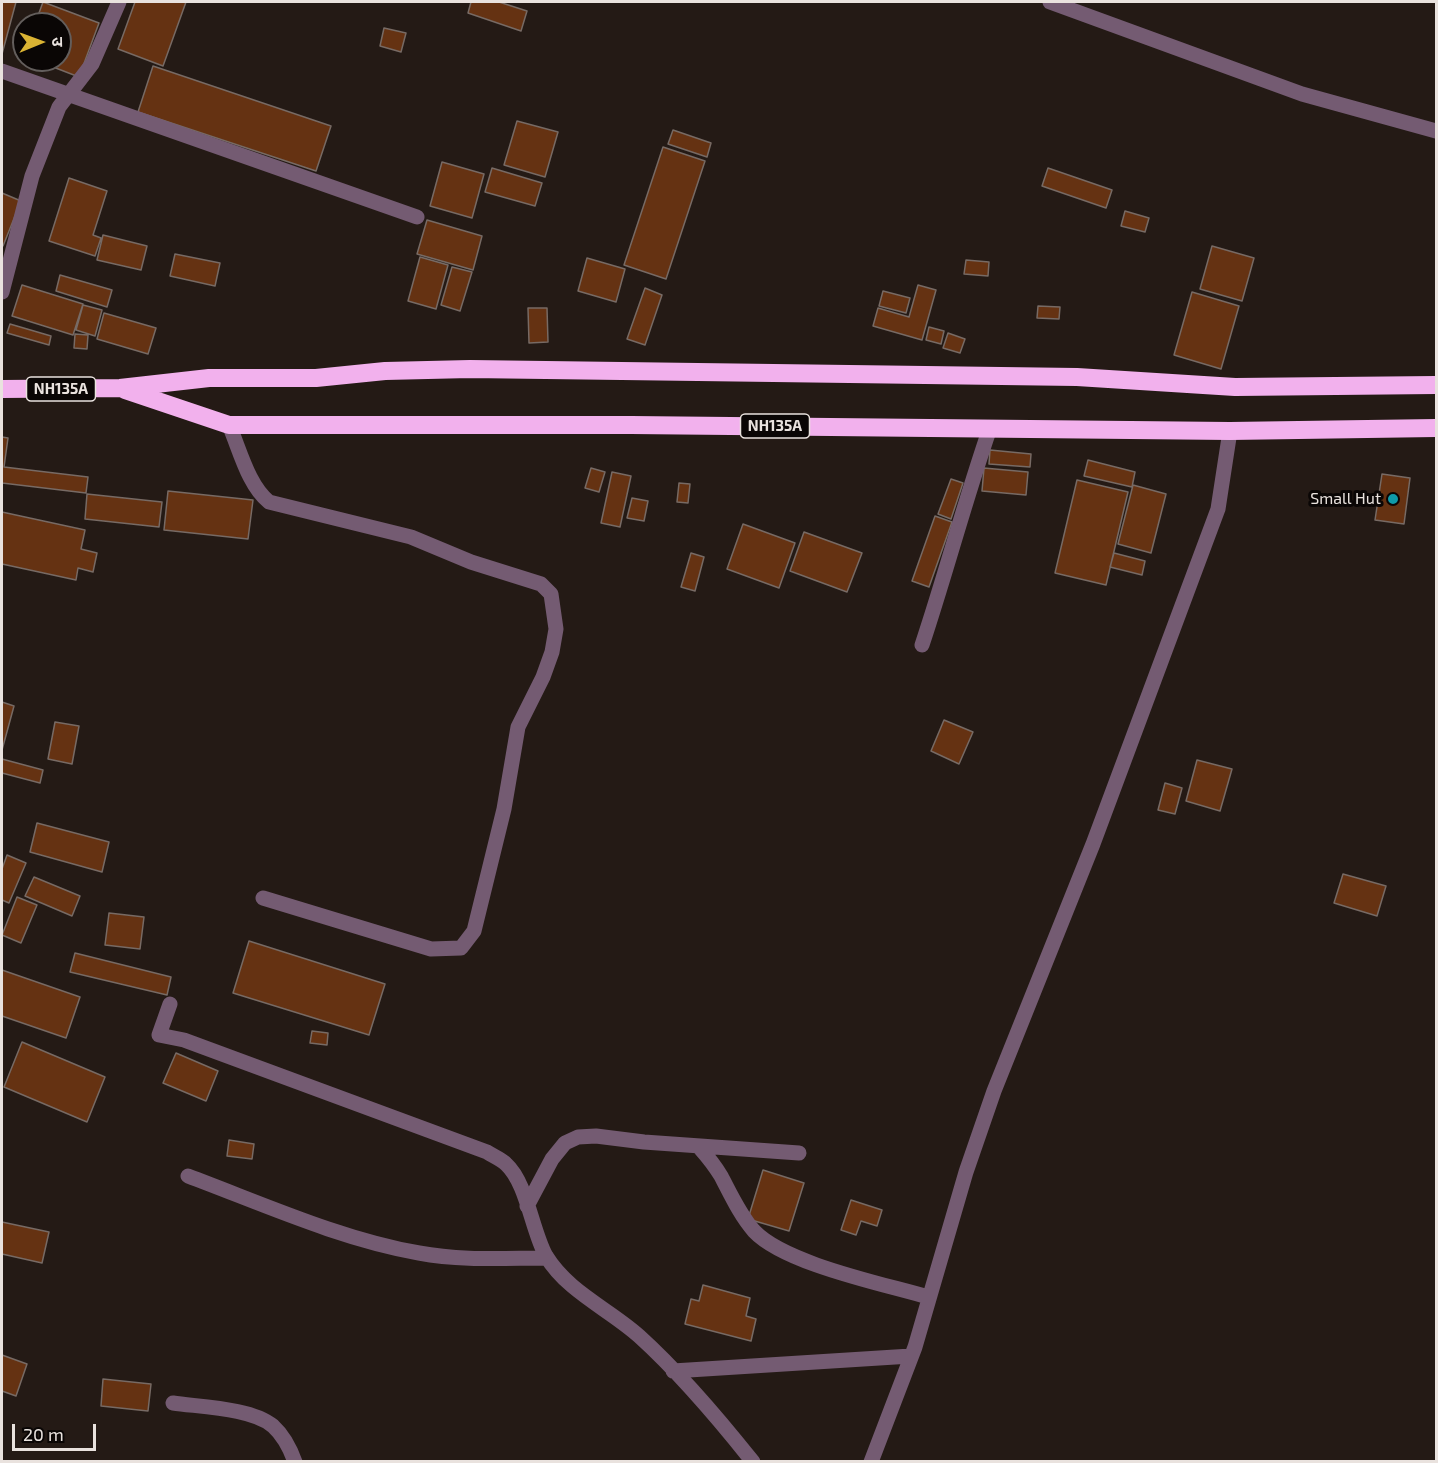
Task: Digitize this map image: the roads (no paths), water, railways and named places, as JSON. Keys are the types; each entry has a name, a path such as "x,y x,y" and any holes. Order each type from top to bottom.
{"highway":[{"name":"NH135A","path":"2,389 120,388 209,378 316,378 385,371 470,369 1077,377 1235,387 1437,385"},
{"name":"NH135A","path":"120,388 229,425 1230,431 1437,428"}],"street":[{"path":"2,292 32,176 67,94 92,64 119,2"},
{"path":"1050,2 1302,94 1437,131"},
{"path":"2,71 417,217"},
{"path":"229,425 254,483 261,495 269,502 411,537 471,562 541,584 551,594 556,612 552,652 543,677 518,727 504,809 470,940 461,948 431,949 263,898"},
{"path":"922,645 952,554 967,495 990,428"},
{"path":"871,1461 911,1356 966,1172 994,1091 1093,844 1218,509 1230,431"},
{"path":"170,1004 159,1035 184,1040 487,1152 508,1165 523,1192 534,1231 547,1258 581,1294 641,1337 709,1407 753,1461"},
{"path":"526,1206 552,1159 565,1143 578,1137 596,1136 799,1153"},
{"path":"699,1146 755,1232 774,1245 846,1274 928,1297"},
{"path":"188,1176 378,1245 420,1254 464,1259 547,1258"},
{"path":"673,1371 911,1356"},
{"path":"173,1404 245,1414 272,1425 288,1443 295,1461"}],"place":[{"name":"Small Hut","path":"1393,499"}]}
